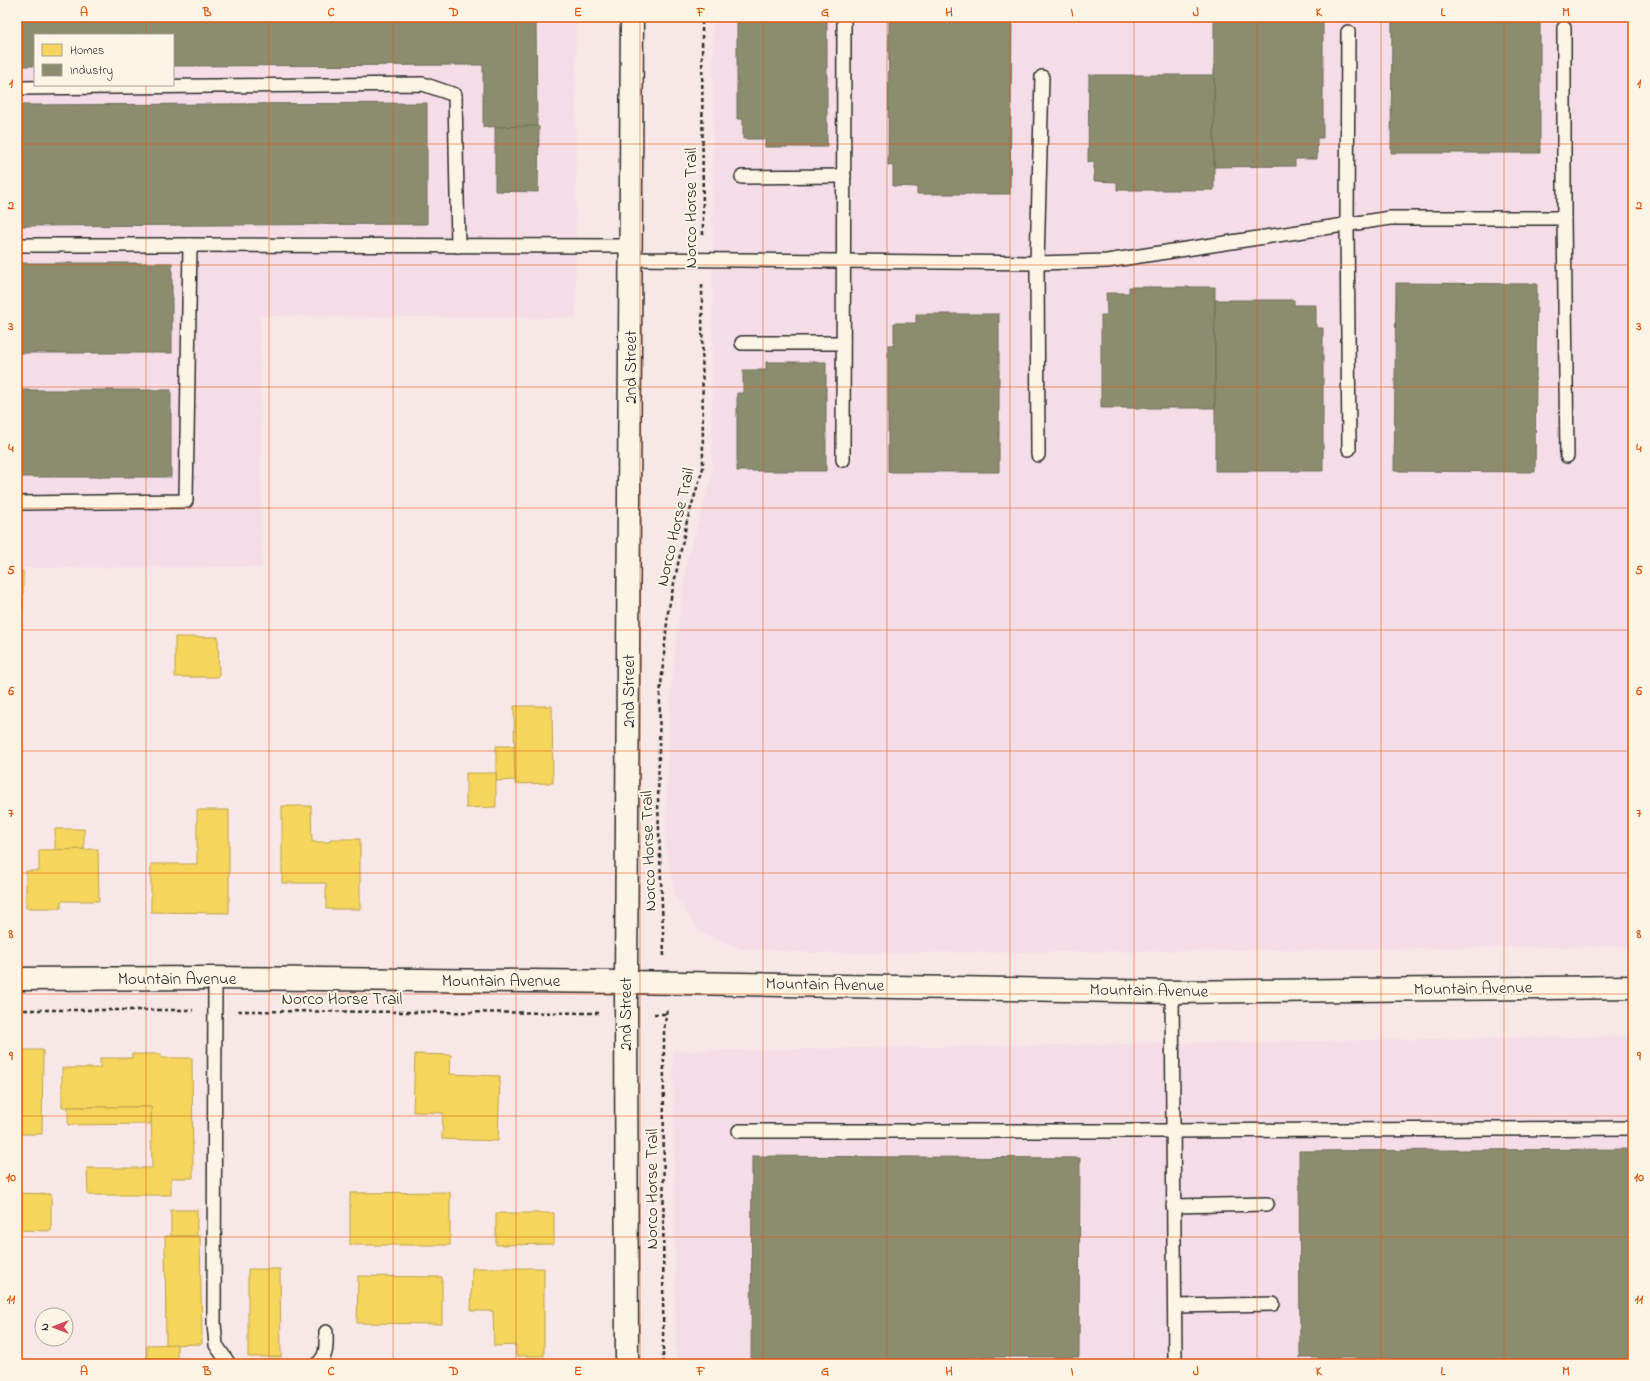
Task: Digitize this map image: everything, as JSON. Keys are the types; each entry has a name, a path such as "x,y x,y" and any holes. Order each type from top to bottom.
{"main road":[{"name":"2nd Street","path":"627,1364 626,982 632,252 632,17"},
{"name":"Mountain Avenue","path":"17,979 215,978 665,982 1172,992 1633,987"}],"lane":[{"path":"843,460 844,17"},
{"path":"1564,28 1564,218 1567,456"},
{"path":"1348,32 1347,224 1350,449"},
{"path":"1038,455 1037,262 1042,77"},
{"path":"17,88 423,84 455,95 458,246"},
{"path":"742,176 844,176"},
{"path":"17,245 458,246 632,252 703,259 1037,262 1107,261 1390,218 1564,218"},
{"path":"17,503 186,501 190,245"},
{"path":"742,343 843,343"},
{"path":"215,978 214,1324 216,1345 229,1364"},
{"path":"1172,992 1175,1364"},
{"path":"739,1131 1173,1131 1633,1128"},
{"path":"1174,1206 1267,1204"},
{"path":"1175,1306 1273,1304"},
{"path":"317,1364 320,1362 326,1350 326,1332"}],"path":[{"name":"Norco Horse Trail","path":"663,1364 664,1030 667,1014 658,805 660,696 668,612 687,521 703,468 702,21"},
{"name":"Norco Horse Trail","path":"17,1010 667,1014"}],"shaded area":[{"path":"17,17 576,17 576,318 260,316 262,567 17,568"},
{"path":"713,17 1633,17 1633,946 815,953 742,949 700,932 675,896 665,842 670,699 678,624 687,559 712,476"},
{"path":"1633,1036 1633,1364 676,1364 673,1051"}],"building: Homes":[{"path":"17,571 23,571 23,609 17,609"},
{"path":"175,637 218,637 219,677 175,677"},
{"path":"514,706 552,706 553,783 515,784"},
{"path":"496,746 514,746 515,780 496,781"},
{"path":"466,773 496,773 496,807 466,808"},
{"path":"282,806 311,806 312,842 330,842 330,839 360,839 360,909 326,909 326,883 282,883"},
{"path":"197,810 229,810 229,913 151,912 151,864 197,864"},
{"path":"55,829 84,829 84,849 55,850"},
{"path":"98,849 99,901 61,901 61,908 26,908 26,871 39,871 39,850"},
{"path":"17,1050 43,1050 42,1134 17,1134"},
{"path":"132,1054 161,1054 161,1058 192,1058 193,1178 171,1178 171,1195 88,1195 87,1168 152,1168 151,1107 62,1107 62,1068 100,1068 100,1058 132,1058"},
{"path":"415,1054 451,1055 450,1074 500,1076 498,1141 442,1139 443,1113 413,1112"},
{"path":"68,1107 151,1107 151,1124 68,1125"},
{"path":"450,1192 450,1245 350,1245 350,1193"},
{"path":"17,1193 51,1194 51,1231 17,1230"},
{"path":"171,1210 197,1210 197,1236 171,1236"},
{"path":"496,1213 554,1213 554,1244 496,1245"},
{"path":"165,1236 200,1236 202,1344 166,1345"},
{"path":"472,1268 544,1268 544,1356 516,1356 516,1345 494,1346 493,1311 471,1311"},
{"path":"248,1269 280,1269 281,1357 248,1357"},
{"path":"358,1276 442,1277 442,1324 357,1323"},
{"path":"177,1344 177,1364 147,1364 147,1345"}],"building: Industry":[{"path":"17,17 536,17 537,126 483,127 483,65 174,66 174,34 34,34 34,66 17,66"},
{"path":"737,17 827,17 827,147 765,147 765,139 743,139 743,119 737,119"},
{"path":"889,17 1012,17 1010,194 917,194 917,187 893,186 893,166 888,165"},
{"path":"1214,17 1323,17 1323,138 1317,138 1317,159 1295,159 1295,166 1214,167"},
{"path":"1392,17 1540,17 1540,153 1391,153"},
{"path":"1089,75 1214,75 1214,190 1117,190 1117,182 1094,181 1094,162 1088,162"},
{"path":"427,103 427,224 17,226 17,105"},
{"path":"495,127 539,127 538,192 495,191"},
{"path":"17,263 172,263 172,353 17,353"},
{"path":"1396,283 1537,284 1535,472 1394,471"},
{"path":"1129,287 1215,287 1215,408 1101,408 1101,315 1107,315 1106,293 1129,293"},
{"path":"1215,300 1294,300 1294,305 1316,305 1316,328 1323,328 1323,471 1215,471"},
{"path":"916,314 999,314 999,472 888,472 888,345 894,345 894,323 916,323"},
{"path":"766,362 826,362 826,471 737,471 737,393 743,393 743,370 766,370"},
{"path":"17,390 171,390 171,477 17,477"},
{"path":"1633,1149 1633,1364 1390,1364 1390,1358 1300,1358 1299,1151"},
{"path":"752,1156 1080,1158 1079,1357 968,1357 968,1364 751,1364"}]}
